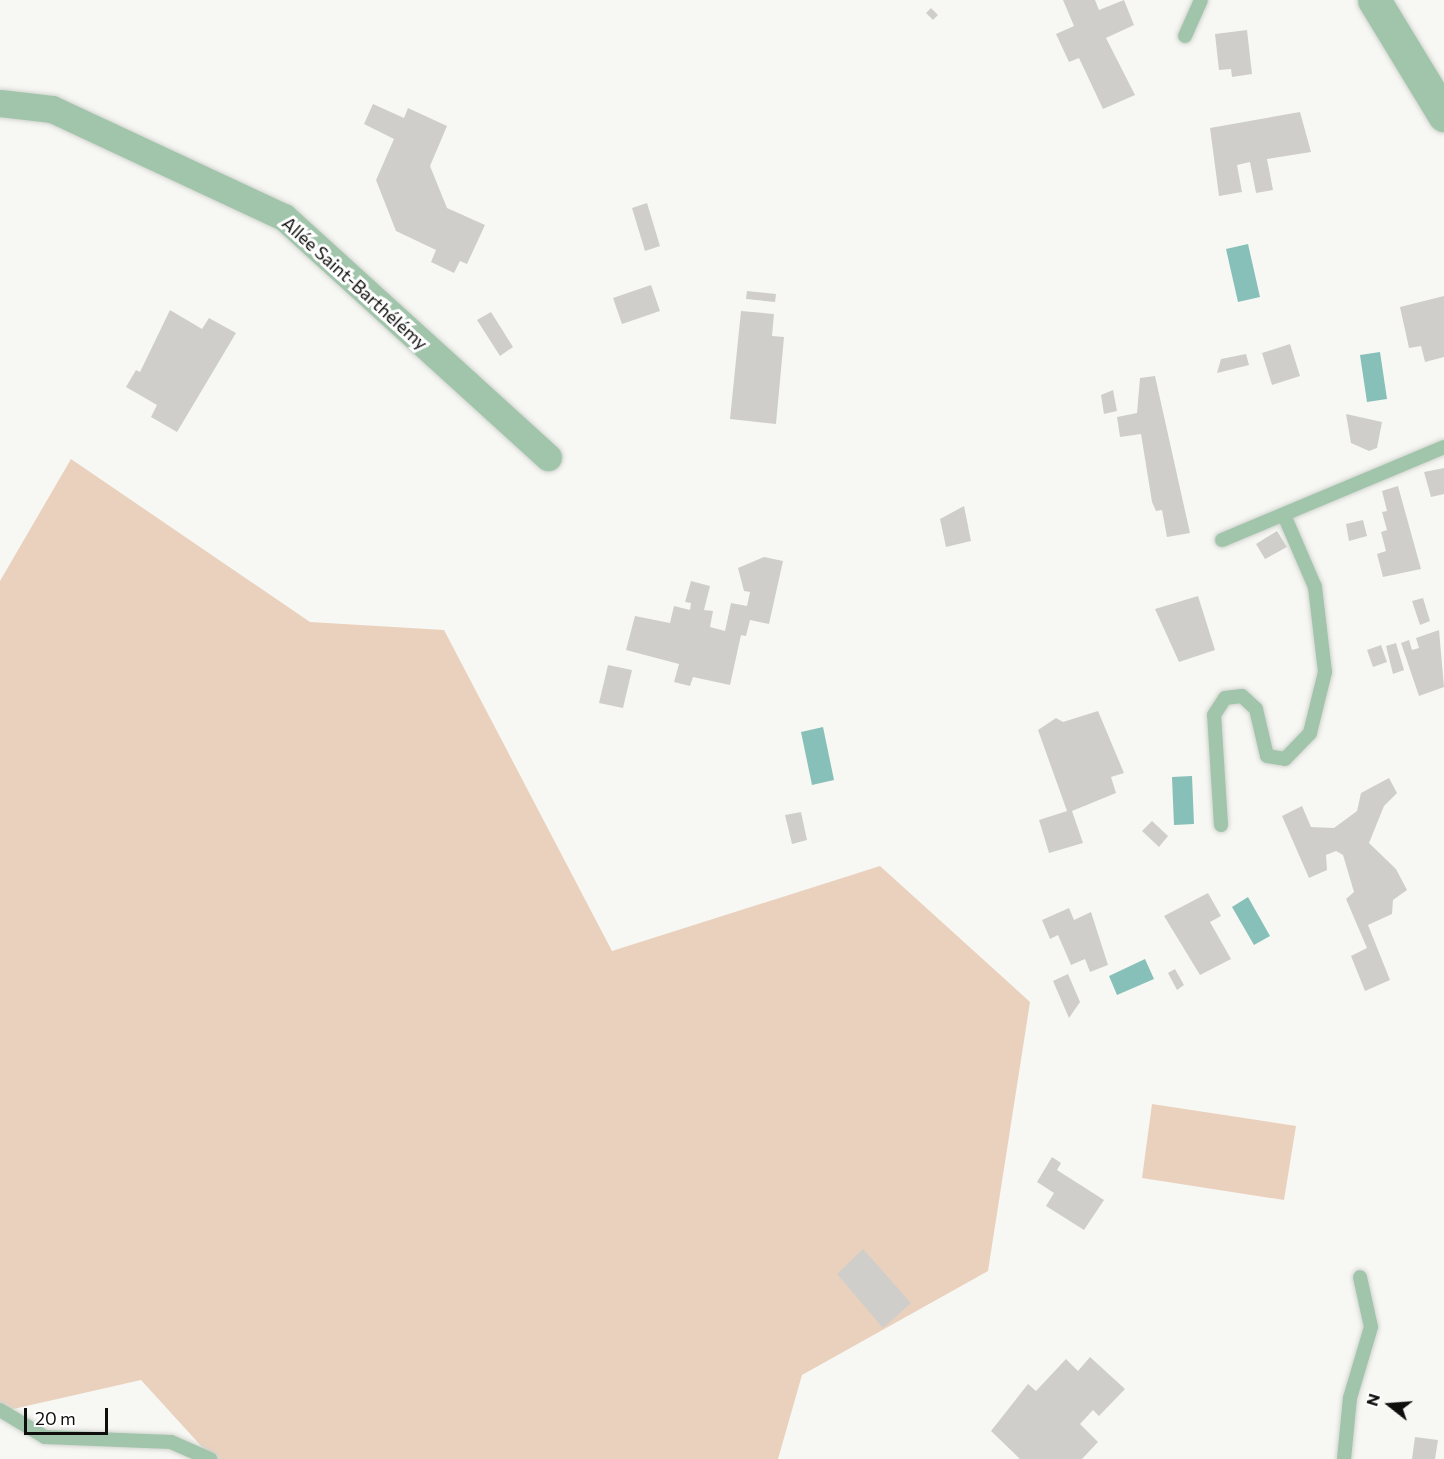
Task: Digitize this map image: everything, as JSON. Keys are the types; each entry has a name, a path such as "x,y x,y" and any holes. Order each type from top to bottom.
{"street":[{"path":"1374,0 1444,115"},
{"name":"Allée Saint-Barthélémy","path":"0,103 52,109 284,217 548,457"}],"lane":[{"path":"1185,36 1201,0"},
{"path":"1222,540 1444,447"},
{"path":"1221,825 1214,715 1224,698 1242,696 1256,709 1267,756 1285,759 1310,733 1325,672 1315,587 1284,515"},
{"path":"1344,1459 1350,1398 1371,1328 1360,1277"},
{"path":"0,1410 45,1437 171,1442 210,1459"}],"shaded area":[{"path":"71,459 310,622 444,630 612,951 880,866 1030,1002 988,1271 802,1375 778,1459 213,1459 141,1380 0,1412 0,581"},
{"path":"1152,1104 1296,1126 1284,1200 1142,1178"}],"water":[{"path":"1248,244 1260,297 1238,302 1226,249"},
{"path":"1380,352 1387,399 1367,402 1360,355"},
{"path":"823,727 834,780 812,785 801,732"},
{"path":"1192,776 1194,824 1174,825 1172,777"},
{"path":"1248,897 1270,936 1254,945 1232,907"},
{"path":"1145,959 1154,979 1117,995 1109,976"}],"building":[{"path":"1063,0 1095,0 1099,10 1124,0 1134,25 1106,38 1135,95 1103,109 1079,58 1069,62 1056,34 1074,26"},
{"path":"931,8 938,15 933,20 926,13"},
{"path":"1247,30 1252,74 1232,77 1231,69 1219,70 1215,34"},
{"path":"373,104 404,118 408,108 447,126 430,166 447,208 485,225 467,264 460,261 454,273 431,262 436,250 396,231 376,180 394,139 364,124"},
{"path":"1300,112 1311,152 1267,159 1273,190 1256,193 1250,162 1237,165 1242,192 1219,196 1210,128"},
{"path":"647,203 660,246 645,251 632,208"},
{"path":"651,285 660,311 622,324 613,298"},
{"path":"747,291 776,294 775,302 746,299"},
{"path":"1444,296 1444,357 1425,362 1421,346 1409,348 1400,307"},
{"path":"170,310 202,329 209,318 236,333 177,432 151,417 157,405 126,387 136,370 140,372"},
{"path":"741,311 774,314 772,336 784,337 776,424 730,419"},
{"path":"491,312 513,347 500,356 477,320"},
{"path":"1290,344 1300,376 1272,385 1262,353"},
{"path":"1246,354 1249,365 1217,373 1221,359"},
{"path":"1155,376 1190,533 1167,537 1162,510 1156,511 1152,502 1141,434 1120,437 1117,417 1137,413 1140,378"},
{"path":"1113,390 1117,411 1104,414 1101,395"},
{"path":"1346,414 1382,422 1377,448 1369,451 1351,443"},
{"path":"1444,468 1444,494 1431,497 1424,472"},
{"path":"1398,486 1421,569 1383,577 1377,554 1386,551 1381,532 1387,530 1382,512 1387,511 1382,491"},
{"path":"964,506 971,541 946,547 940,519"},
{"path":"1363,520 1367,536 1349,541 1346,524"},
{"path":"1277,531 1287,547 1265,559 1256,544"},
{"path":"764,557 783,561 769,624 750,620 746,636 741,635 730,685 693,677 690,686 674,682 679,664 626,650 635,616 670,623 674,606 690,610 691,603 685,602 691,581 710,586 704,610 713,611 710,627 725,631 731,603 747,606 750,592 744,591 738,568"},
{"path":"1198,596 1215,650 1179,662 1155,609"},
{"path":"1423,598 1430,621 1420,625 1412,601"},
{"path":"1439,630 1444,687 1419,696 1401,643 1409,640 1412,650 1419,648 1416,638"},
{"path":"1396,643 1404,670 1393,674 1386,646"},
{"path":"1381,645 1387,662 1373,667 1367,650"},
{"path":"608,665 632,670 623,708 599,703"},
{"path":"1098,711 1124,773 1111,777 1116,793 1072,811 1083,843 1049,853 1039,820 1067,811 1038,730 1056,718 1063,722"},
{"path":"1389,778 1397,793 1384,806 1369,843 1396,869 1407,890 1393,900 1392,914 1368,925 1390,980 1365,991 1351,956 1367,948 1346,899 1354,892 1343,855 1336,851 1326,855 1327,870 1309,878 1282,816 1302,806 1311,827 1334,828 1357,811 1361,793"},
{"path":"801,812 807,840 792,844 785,815"},
{"path":"1152,821 1168,836 1159,847 1142,831"},
{"path":"1208,893 1221,916 1210,922 1231,959 1200,975 1164,916"},
{"path":"1069,908 1074,920 1091,912 1108,965 1090,972 1085,959 1071,965 1058,935 1050,939 1042,920"},
{"path":"1175,969 1184,985 1177,990 1168,973"},
{"path":"1068,974 1080,1002 1069,1018 1053,981"},
{"path":"1052,1157 1061,1163 1057,1170 1104,1200 1084,1230 1046,1206 1054,1193 1037,1182"},
{"path":"863,1249 911,1303 883,1328 837,1274"},
{"path":"1090,1357 1125,1389 1099,1416 1093,1410 1080,1424 1098,1442 1082,1459 1020,1459 991,1431 1028,1384 1036,1391 1066,1359 1078,1371"},
{"path":"1415,1437 1438,1440 1435,1459 1412,1459"}]}
